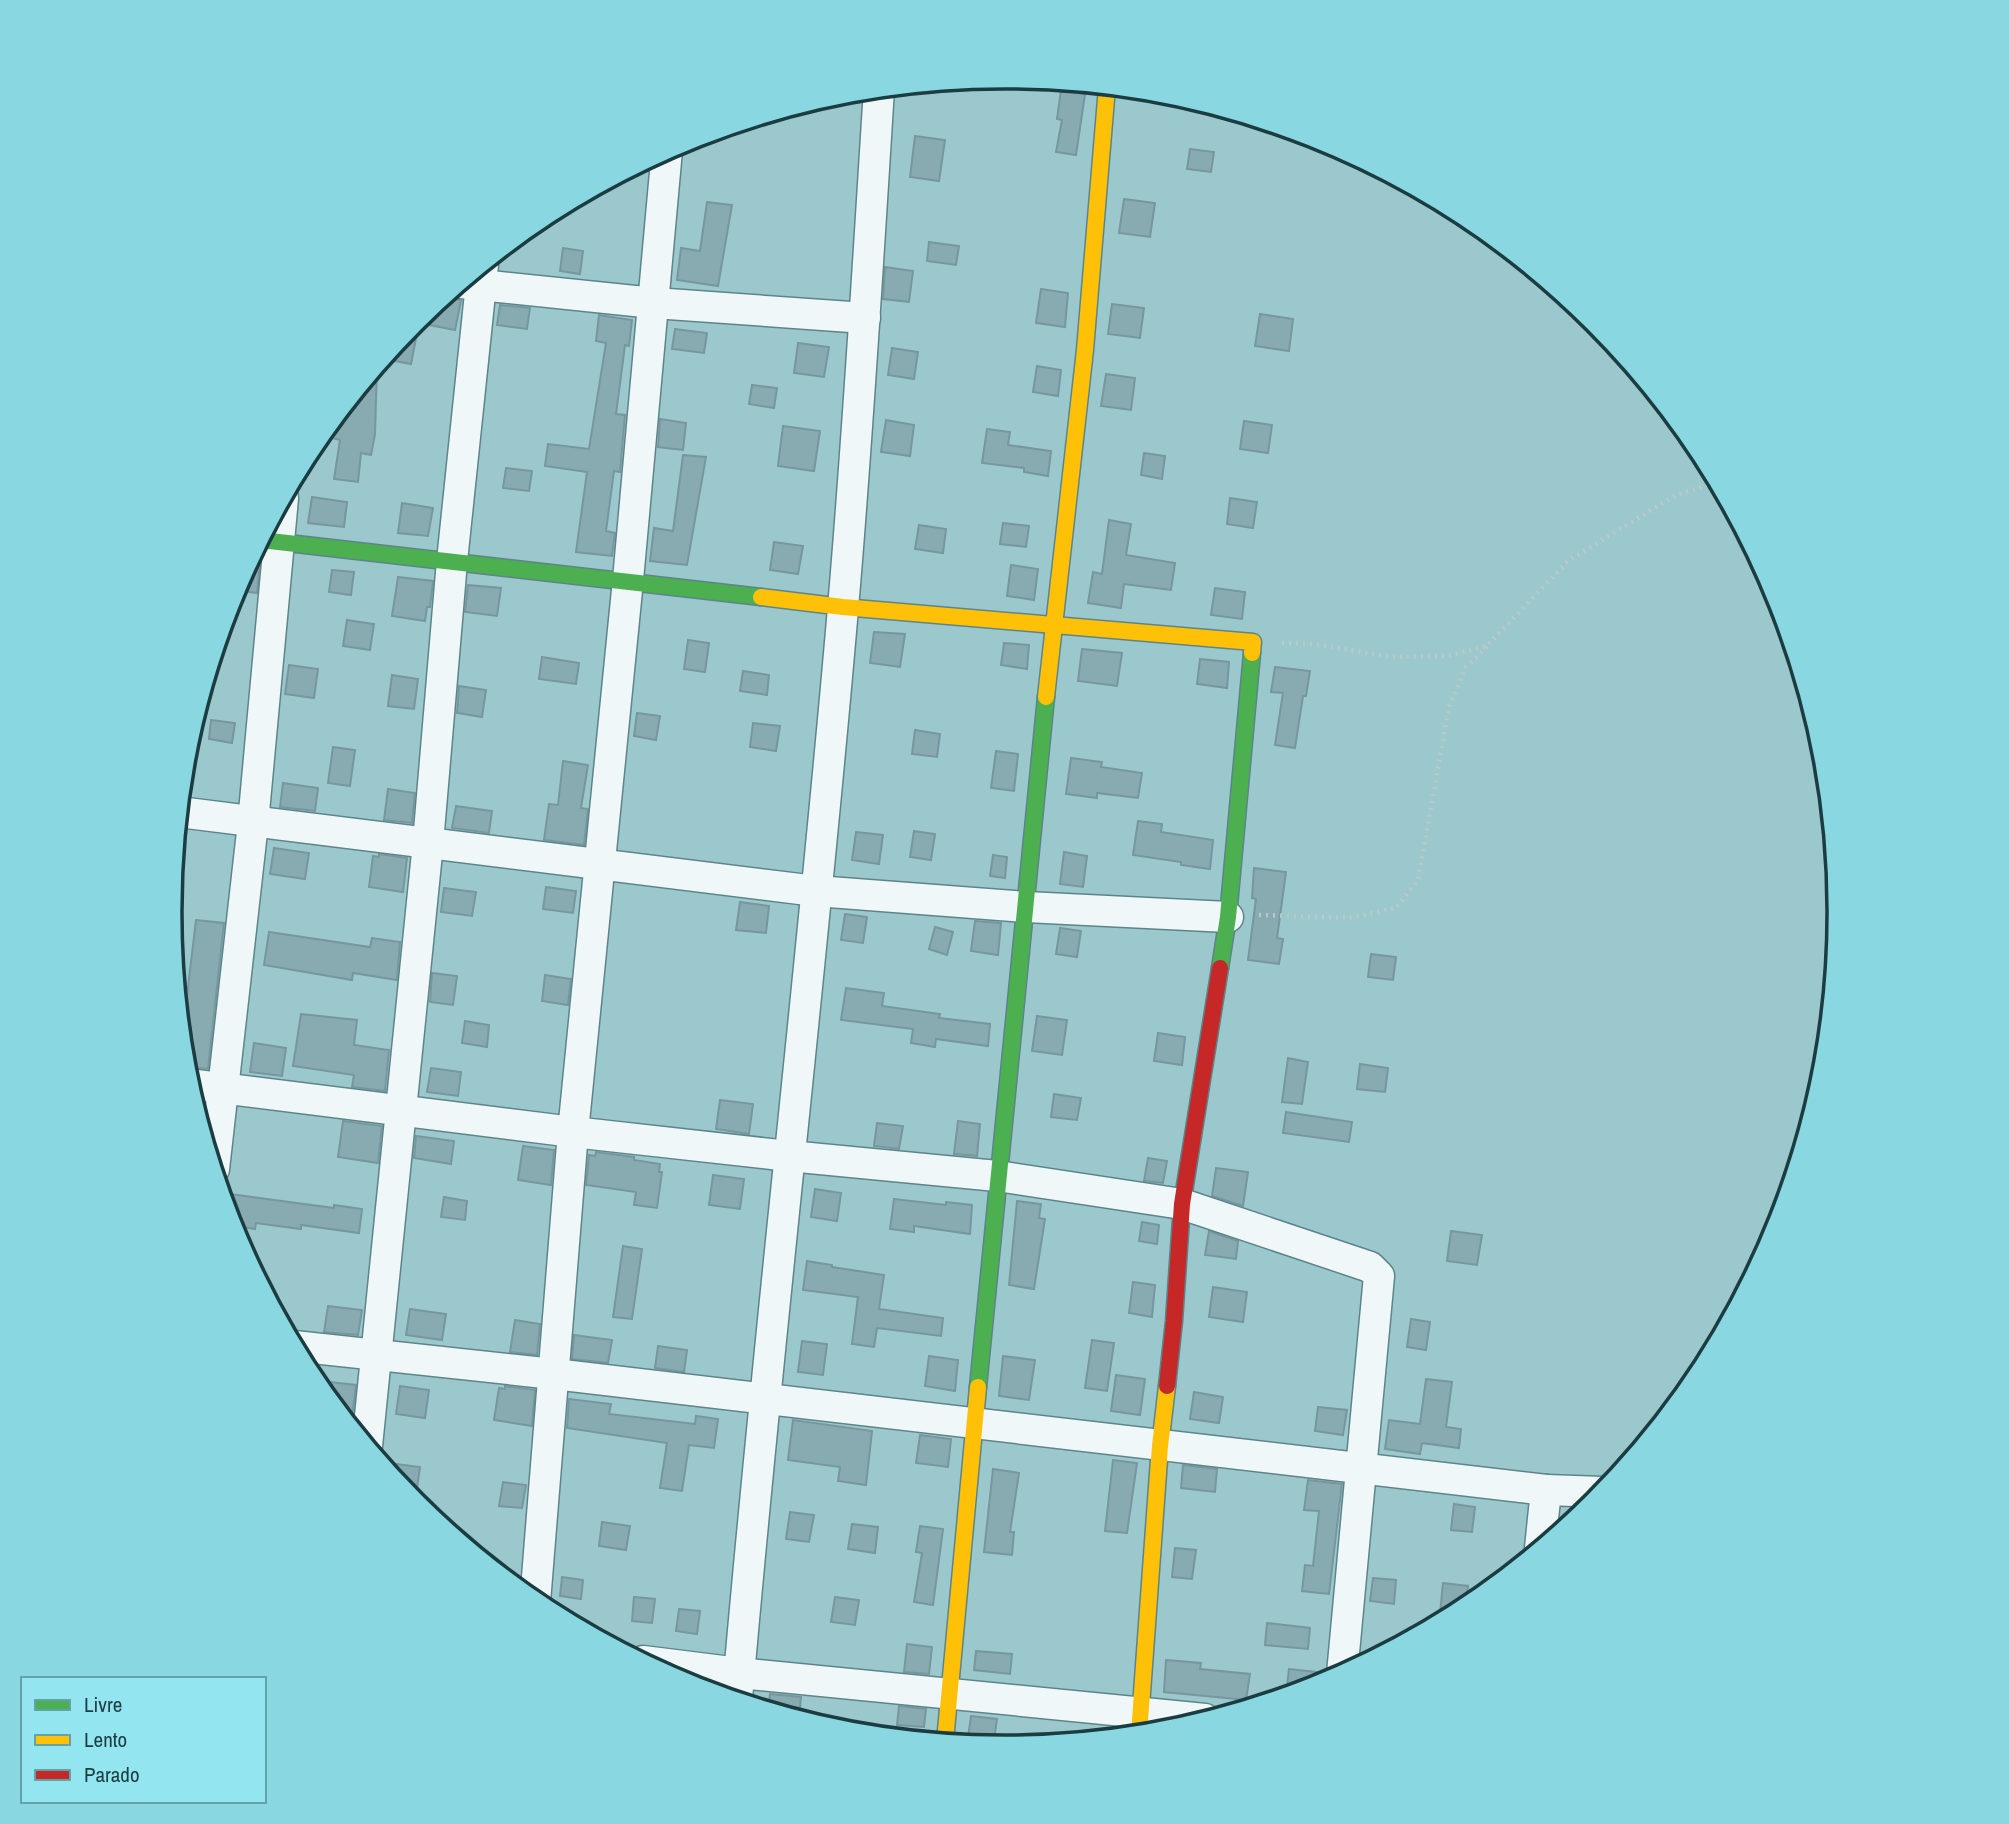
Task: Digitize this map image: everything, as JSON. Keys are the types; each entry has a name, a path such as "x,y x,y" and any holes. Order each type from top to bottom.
{"street":[{"path":"946,1733 997,1176 1053,626 1085,350 1106,95"},
{"path":"738,1686 843,607 865,318 877,99"},
{"path":"536,1588 573,1132 628,580 666,163"},
{"path":"480,279 653,303 865,318"},
{"path":"369,1434 428,842 475,283"},
{"path":"271,541 628,580 843,607 1253,642 1228,917 1182,1204 1139,1723 949,1695 738,1686 702,1676"},
{"path":"216,1147 253,823 270,543"},
{"path":"188,813 816,891 1228,917"},
{"path":"201,1085 573,1132 997,1176 1182,1204 1370,1267 1379,1276 1343,1661"},
{"path":"307,1347 1546,1490 1588,1491"},
{"path":"1541,1536 1546,1490"}],"path":[{"path":"1228,917 1269,915 1349,918 1396,908 1418,880 1450,707 1465,667 1569,560 1676,495 1707,485"},
{"path":"1253,642 1315,644 1391,657 1447,656 1487,646"}],"building":[{"path":"1061,91 1085,94 1076,155 1056,152 1062,120 1057,119"},
{"path":"915,136 945,140 939,181 910,177"},
{"path":"1190,149 1214,152 1211,172 1187,169"},
{"path":"1124,199 1155,203 1150,237 1119,233"},
{"path":"707,202 732,205 718,286 677,280 681,248 700,251"},
{"path":"929,242 959,246 956,265 927,261"},
{"path":"563,248 583,251 580,274 560,271"},
{"path":"885,267 913,271 909,302 883,299"},
{"path":"1041,289 1068,293 1065,327 1036,323"},
{"path":"456,298 461,301 455,330 428,325"},
{"path":"1112,304 1144,308 1140,338 1108,334"},
{"path":"500,305 530,308 527,329 497,325"},
{"path":"1260,314 1293,319 1289,351 1255,346"},
{"path":"599,315 632,320 629,346 625,345 616,414 625,415 620,472 614,471 606,531 615,533 612,556 576,552 587,472 545,466 548,444 589,449 606,343 596,341"},
{"path":"675,329 707,333 704,353 672,349"},
{"path":"416,337 411,364 394,361"},
{"path":"798,343 829,347 824,377 794,373"},
{"path":"892,348 918,352 914,379 888,375"},
{"path":"1037,366 1061,370 1058,396 1033,392"},
{"path":"1106,374 1135,378 1131,410 1101,406"},
{"path":"377,381 375,434 371,455 361,453 358,482 334,479 340,440 332,438"},
{"path":"752,385 777,388 774,408 749,404"},
{"path":"660,419 686,423 683,450 658,447"},
{"path":"886,420 914,425 910,456 881,452"},
{"path":"1244,421 1272,425 1268,453 1240,449"},
{"path":"783,426 820,431 814,471 778,466"},
{"path":"987,429 1010,432 1008,445 1051,451 1048,476 1024,472 1024,468 982,463"},
{"path":"1144,453 1165,456 1162,479 1141,475"},
{"path":"683,455 706,457 687,565 650,561 654,528 673,531"},
{"path":"506,468 532,471 529,491 503,488"},
{"path":"312,497 347,502 344,527 308,523"},
{"path":"1230,498 1257,502 1253,528 1227,524"},
{"path":"402,503 433,508 428,536 398,533"},
{"path":"1109,520 1131,524 1126,555 1175,563 1171,590 1124,584 1121,608 1088,603 1093,572 1102,574"},
{"path":"1003,523 1029,526 1026,547 1000,544"},
{"path":"919,525 946,529 943,553 915,549"},
{"path":"774,542 803,546 798,574 770,570"},
{"path":"260,563 257,593 247,592"},
{"path":"1011,565 1038,569 1034,600 1007,596"},
{"path":"332,570 354,572 351,595 329,592"},
{"path":"398,577 433,581 430,607 427,607 425,621 392,616"},
{"path":"468,585 501,588 497,616 465,612"},
{"path":"1215,588 1245,592 1242,619 1211,615"},
{"path":"347,620 374,624 370,650 343,646"},
{"path":"874,632 905,634 900,667 870,663"},
{"path":"688,640 709,643 705,672 684,669"},
{"path":"1004,643 1029,645 1027,669 1001,665"},
{"path":"1082,649 1122,653 1117,686 1078,681"},
{"path":"542,657 579,663 576,684 539,679"},
{"path":"1200,659 1229,662 1227,688 1197,684"},
{"path":"289,665 318,669 314,698 285,694"},
{"path":"1275,667 1310,671 1295,748 1275,745 1283,693 1271,692"},
{"path":"743,671 769,675 767,695 740,691"},
{"path":"392,675 418,679 414,709 388,706"},
{"path":"459,686 486,690 482,717 457,713"},
{"path":"637,713 660,716 656,740 634,736"},
{"path":"211,720 235,723 232,743 209,739"},
{"path":"753,723 780,726 776,751 750,747"},
{"path":"915,730 940,734 937,757 912,754"},
{"path":"333,747 355,750 350,786 328,783"},
{"path":"996,751 1018,754 1014,791 991,788"},
{"path":"1071,758 1102,762 1101,767 1142,773 1138,798 1097,793 1097,798 1066,794"},
{"path":"563,761 588,765 581,808 588,809 584,845 544,840 549,804 558,805"},
{"path":"283,783 318,788 315,811 280,807"},
{"path":"388,789 415,793 412,823 384,820"},
{"path":"456,806 492,811 489,833 452,828"},
{"path":"1138,821 1162,824 1161,832 1213,840 1210,869 1133,855"},
{"path":"914,831 935,834 931,860 910,857"},
{"path":"856,832 883,835 879,864 852,860"},
{"path":"274,848 309,853 305,879 270,874"},
{"path":"1064,852 1087,856 1083,887 1060,884"},
{"path":"379,854 407,858 403,892 369,887 373,856 379,857"},
{"path":"993,855 1007,857 1005,878 990,876"},
{"path":"1254,868 1286,872 1277,938 1283,939 1279,964 1248,960 1256,899 1252,898"},
{"path":"546,887 576,891 573,913 543,909"},
{"path":"444,888 476,892 472,916 441,912"},
{"path":"740,902 769,906 766,933 736,930"},
{"path":"845,914 867,917 863,943 841,940"},
{"path":"196,920 224,923 208,1069 197,1068 187,996"},
{"path":"975,921 1001,923 998,955 971,951"},
{"path":"935,927 953,932 947,955 929,949"},
{"path":"1060,928 1081,931 1077,957 1056,954"},
{"path":"269,932 370,947 372,938 400,942 397,980 353,973 352,980 264,965"},
{"path":"1371,954 1396,957 1393,980 1368,977"},
{"path":"432,973 457,976 453,1005 430,1002"},
{"path":"545,975 571,979 568,1005 542,1001"},
{"path":"846,988 884,993 882,1006 940,1014 939,1018 990,1024 988,1046 936,1039 935,1047 911,1043 913,1029 841,1020"},
{"path":"301,1014 357,1020 354,1045 389,1050 385,1091 352,1087 354,1075 293,1066"},
{"path":"1037,1016 1067,1020 1062,1055 1032,1051"},
{"path":"465,1021 489,1025 487,1047 462,1043"},
{"path":"1158,1033 1185,1037 1182,1065 1154,1061"},
{"path":"254,1043 286,1048 282,1076 250,1072"},
{"path":"1288,1058 1308,1062 1302,1104 1282,1102"},
{"path":"1360,1064 1388,1068 1385,1092 1357,1089"},
{"path":"431,1068 461,1072 458,1096 427,1092"},
{"path":"1054,1094 1081,1098 1077,1120 1051,1117"},
{"path":"720,1100 753,1104 749,1134 716,1129"},
{"path":"1286,1112 1352,1122 1349,1142 1283,1133"},
{"path":"343,1121 382,1126 378,1163 338,1157"},
{"path":"958,1121 980,1124 977,1156 954,1154"},
{"path":"877,1123 903,1126 899,1149 874,1146"},
{"path":"416,1136 454,1141 451,1164 414,1158"},
{"path":"523,1146 554,1150 551,1185 518,1180"},
{"path":"596,1152 660,1164 659,1172 662,1172 657,1208 634,1205 636,1192 586,1185 589,1155 595,1156"},
{"path":"1148,1158 1167,1161 1163,1183 1144,1181"},
{"path":"1216,1168 1248,1172 1243,1206 1212,1196"},
{"path":"713,1175 744,1179 740,1209 709,1205"},
{"path":"815,1189 841,1193 837,1221 811,1217"},
{"path":"232,1194 334,1208 334,1205 362,1209 359,1233 301,1225 301,1229 256,1223 255,1229 244,1227"},
{"path":"444,1197 467,1201 465,1220 441,1217"},
{"path":"894,1199 972,1205 970,1234 914,1226 914,1232 890,1229"},
{"path":"1017,1201 1041,1204 1039,1218 1045,1219 1034,1289 1009,1285"},
{"path":"1142,1222 1159,1225 1157,1244 1139,1241"},
{"path":"1209,1231 1238,1241 1236,1259 1205,1255"},
{"path":"1451,1231 1482,1235 1477,1265 1447,1261"},
{"path":"623,1246 642,1249 632,1319 613,1317"},
{"path":"807,1261 884,1275 879,1309 943,1318 941,1336 877,1328 874,1347 852,1344 858,1297 803,1290"},
{"path":"1133,1282 1155,1285 1152,1317 1129,1313"},
{"path":"1213,1287 1247,1292 1243,1322 1209,1317"},
{"path":"328,1306 362,1310 358,1335 324,1332"},
{"path":"410,1309 446,1314 442,1340 406,1335"},
{"path":"1411,1319 1430,1322 1426,1350 1407,1347"},
{"path":"515,1320 540,1324 537,1355 510,1352"},
{"path":"574,1335 612,1340 608,1363 572,1359"},
{"path":"1092,1340 1114,1343 1107,1391 1085,1388"},
{"path":"802,1341 827,1344 823,1375 798,1372"},
{"path":"658,1346 687,1350 684,1372 655,1368"},
{"path":"929,1356 958,1360 955,1391 925,1386"},
{"path":"1003,1356 1035,1360 1029,1400 999,1396"},
{"path":"1116,1375 1145,1379 1140,1415 1111,1411"},
{"path":"1426,1379 1452,1382 1446,1427 1461,1429 1459,1448 1422,1443 1420,1454 1385,1449 1389,1420 1420,1424"},
{"path":"330,1383 356,1385 353,1414 352,1413"},
{"path":"400,1386 429,1390 425,1418 396,1414"},
{"path":"505,1386 535,1390 532,1426 494,1420 499,1388 505,1389"},
{"path":"1194,1392 1223,1397 1219,1423 1190,1419"},
{"path":"569,1399 611,1404 609,1414 695,1424 696,1416 718,1419 714,1448 689,1445 682,1491 660,1488 667,1443 567,1428"},
{"path":"1318,1407 1347,1410 1343,1435 1315,1431"},
{"path":"793,1420 872,1431 866,1485 838,1481 840,1467 788,1460"},
{"path":"920,1435 951,1439 948,1467 916,1463"},
{"path":"1113,1460 1137,1463 1127,1533 1105,1531"},
{"path":"395,1464 420,1467 417,1488"},
{"path":"1183,1465 1217,1469 1215,1492 1181,1488"},
{"path":"993,1469 1019,1473 1010,1532 1014,1532 1012,1555 984,1552"},
{"path":"1308,1480 1342,1484 1329,1594 1302,1591 1305,1565 1313,1566 1319,1511 1304,1510"},
{"path":"503,1482 526,1485 522,1508 499,1506"},
{"path":"1454,1504 1475,1507 1472,1532 1451,1530"},
{"path":"790,1512 814,1515 809,1542 786,1539"},
{"path":"602,1522 630,1526 626,1550 599,1546"},
{"path":"852,1524 878,1527 875,1553 848,1549"},
{"path":"920,1526 943,1529 933,1605 914,1602 922,1553 916,1552"},
{"path":"1175,1548 1196,1550 1192,1579 1172,1577"},
{"path":"562,1577 583,1580 581,1599 560,1596"},
{"path":"1373,1578 1396,1580 1394,1604 1370,1601"},
{"path":"1443,1583 1468,1586 1467,1592 1440,1610"},
{"path":"634,1597 655,1599 652,1623 632,1621"},
{"path":"835,1597 859,1600 855,1625 831,1622"},
{"path":"679,1609 700,1611 697,1634 676,1631"},
{"path":"1267,1623 1310,1628 1308,1649 1265,1645"},
{"path":"907,1644 932,1647 929,1674 904,1672"},
{"path":"976,1651 1012,1654 1010,1674 974,1670"},
{"path":"1166,1660 1201,1663 1200,1669 1250,1674 1246,1698 1241,1700 1164,1692"},
{"path":"1289,1669 1318,1672 1287,1684"},
{"path":"770,1694 801,1697 800,1709 769,1700"},
{"path":"899,1706 926,1709 924,1727 897,1725"},
{"path":"971,1716 997,1719 995,1735 968,1734"}],"traffic: fast":[{"path":"271,541 761,597"},
{"path":"1220,968 1228,917 1252,653"},
{"path":"978,1387 1046,697"}],"traffic: slow":[{"path":"1046,697 1085,350 1106,95"},
{"path":"761,597 843,607 1253,642 1252,653"},
{"path":"1140,1723 1160,1446 1167,1386"},
{"path":"946,1733 978,1387"}],"traffic: jam":[{"path":"1167,1386 1182,1204 1220,968"}]}
